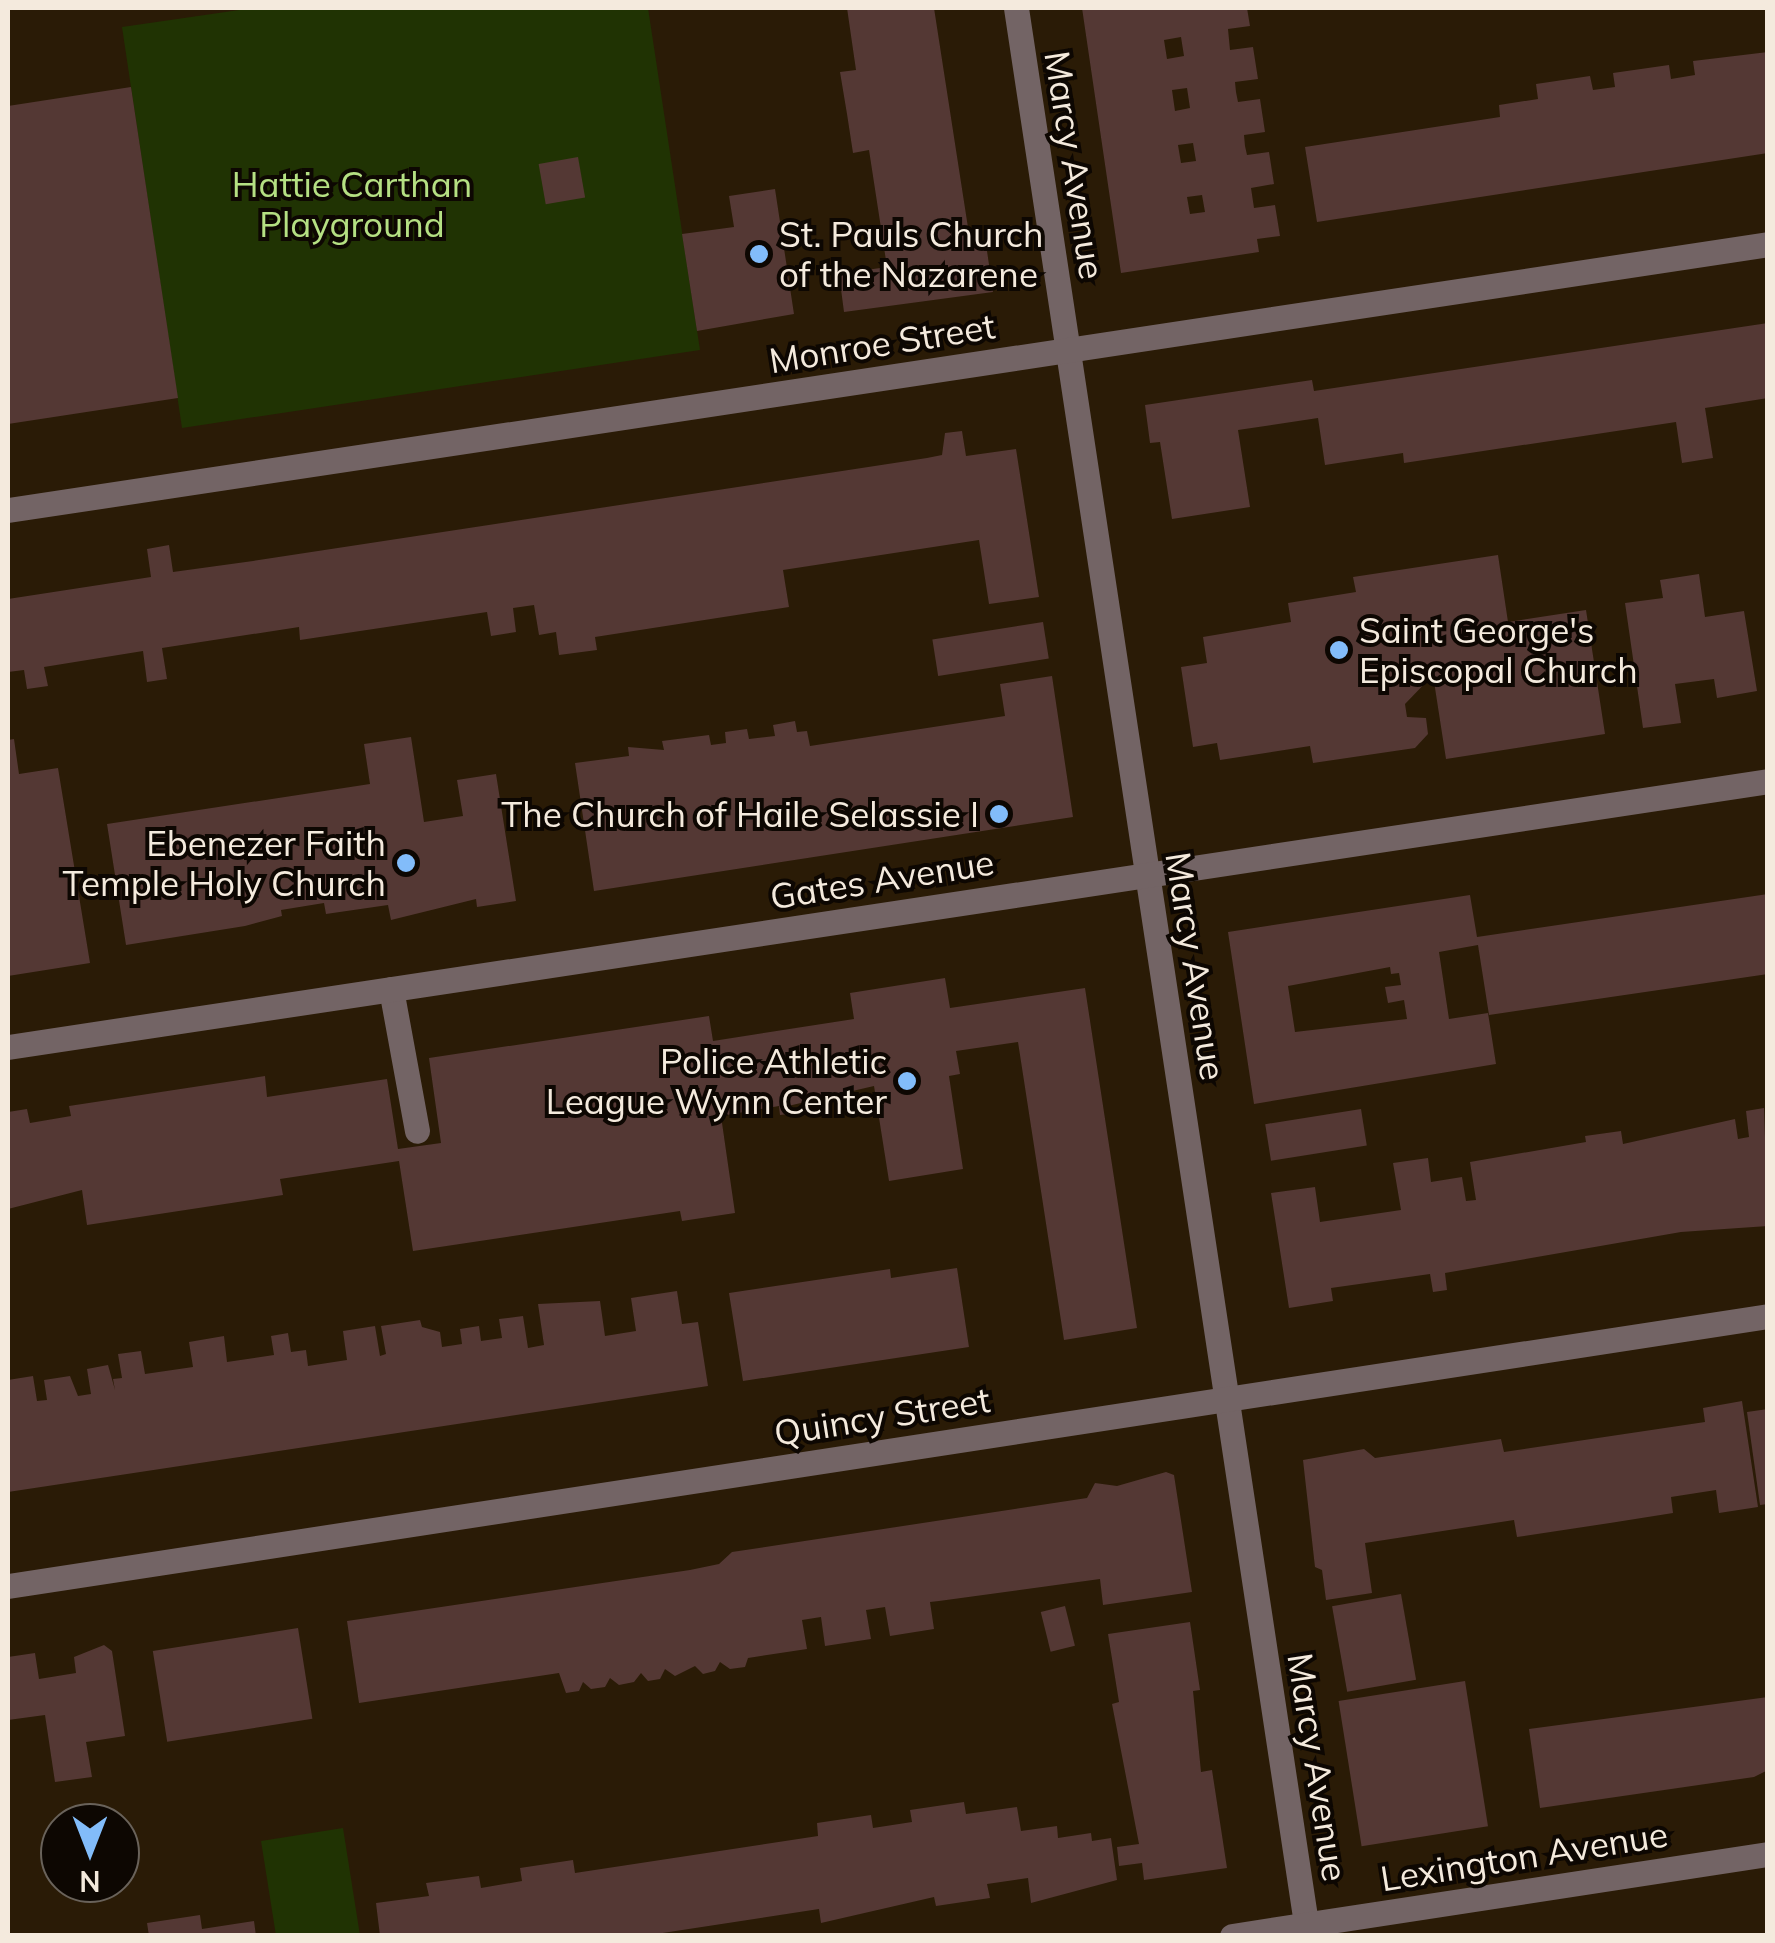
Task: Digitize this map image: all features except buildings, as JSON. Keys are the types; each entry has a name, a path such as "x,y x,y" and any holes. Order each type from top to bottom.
{"street":[{"name":"Marcy Avenue","path":"1016,8 1307,1930"},
{"name":"Monroe Street","path":"8,510 1768,244"},
{"name":"Gates Avenue","path":"8,1047 1768,781"},
{"path":"391,989 417,1131"},
{"name":"Quincy Street","path":"8,1586 1768,1316"},
{"name":"Lexington Avenue","path":"1232,1936 1307,1930 1768,1854"}],"green space":[{"name":"Hattie Carthan Playground","path":"253,8 648,8 700,350 182,428 122,27"},
{"path":"343,1828 360,1935 276,1936 261,1841"}],"place":[{"name":"St. Pauls Church of the Nazarene","path":"759,254"},
{"name":"Saint George's Episcopal Church","path":"1339,650"},
{"name":"The Church of Haile Selassie I","path":"999,814"},
{"name":"Ebenezer Faith Temple Holy Church","path":"406,863"},
{"name":"Police Athletic League Wynn Center","path":"907,1081"}]}
